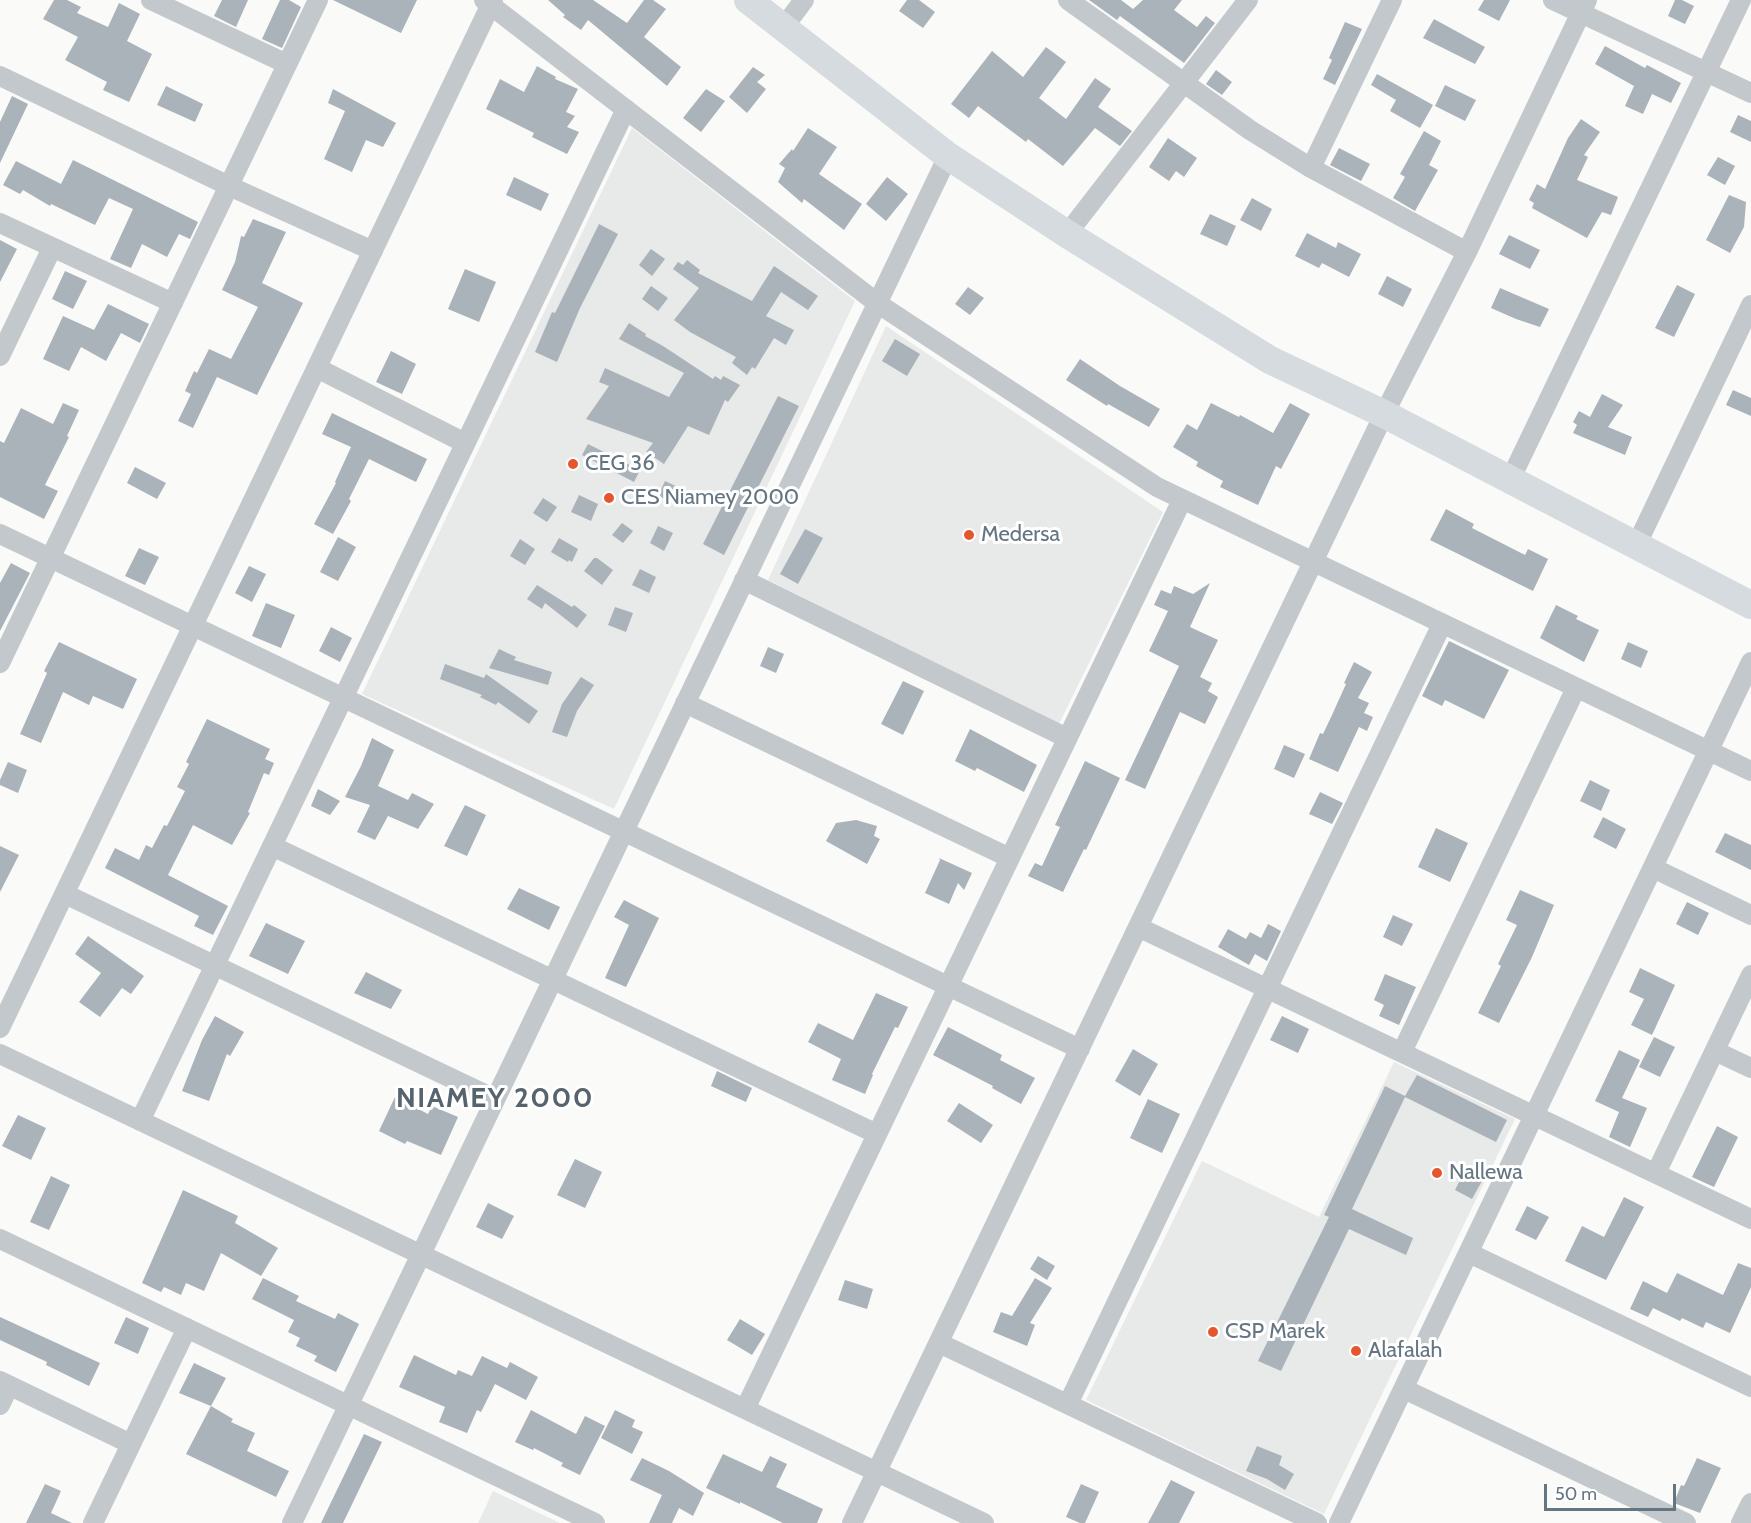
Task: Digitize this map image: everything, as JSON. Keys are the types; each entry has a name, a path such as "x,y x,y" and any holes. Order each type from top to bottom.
{"street":[{"path":"0,663 318,0"},
{"path":"748,0 948,156 1067,234 1270,360 1384,414 1751,605"},
{"path":"783,28 804,0"},
{"path":"1068,0 1250,130 1311,168 1467,252"},
{"path":"1067,234 1248,0"},
{"path":"1311,168 1392,0"},
{"path":"1553,0 1584,6 1751,93"},
{"path":"1510,480 1742,0"},
{"path":"162,2 287,64"},
{"path":"0,1028 490,2 877,303 1134,473 1182,500 1751,771"},
{"path":"852,1523 1384,414 1467,252 1584,6"},
{"path":"0,76 229,186 373,251"},
{"path":"140,1121 626,109"},
{"path":"291,1523 948,156"},
{"path":"0,223 172,303"},
{"path":"0,356 52,248"},
{"path":"1636,546 1751,305"},
{"path":"317,368 465,443"},
{"path":"745,1409 1182,500"},
{"path":"0,534 1080,1049"},
{"path":"744,580 1067,738"},
{"path":"1068,1404 1442,624"},
{"path":"1339,1523 1751,662"},
{"path":"1402,1052 1576,688"},
{"path":"685,703 1010,858"},
{"path":"272,846 877,1134"},
{"path":"1653,868 1751,915"},
{"path":"64,894 495,1099"},
{"path":"1138,927 1751,1219"},
{"path":"1656,1173 1751,975"},
{"path":"1715,1051 1751,1068"},
{"path":"0,1054 984,1523"},
{"path":"0,1239 595,1523"},
{"path":"1469,1253 1751,1387"},
{"path":"93,1523 187,1328"},
{"path":"939,1342 1317,1523"},
{"path":"0,1405 5,1383 131,1444"},
{"path":"1404,1389 1686,1523"},
{"path":"1741,1523 1751,1503"}],"shaded area":[{"name":"CES Niamey 2000","path":"632,128 855,301 614,809 362,694"},
{"path":"886,326 1163,512 1059,724 768,580"},
{"path":"1394,1062 1515,1119 1324,1514 1086,1400 1202,1161 1319,1217"},
{"path":"493,1491 560,1523 478,1523"}],"building":[{"path":"54,0 67,0 81,7 77,13 108,27 119,3 140,14 127,41 152,54 129,102 103,90 107,82 65,60 78,37 43,19"},
{"path":"222,0 248,0 236,27 214,16"},
{"path":"280,0 289,0 301,7 282,48 262,39"},
{"path":"333,0 417,0 401,33"},
{"path":"548,0 593,0 627,23 644,0 653,0 666,9 644,37 681,67 667,86 588,20 581,30 563,17 565,15"},
{"path":"907,0 919,0 935,12 923,28 899,11"},
{"path":"1089,0 1121,0 1133,9 1143,0 1182,0 1174,10 1197,27 1206,16 1215,23 1184,63 1120,16 1117,20"},
{"path":"1484,0 1510,0 1499,21 1478,10"},
{"path":"1675,0 1682,0 1694,6 1685,24 1668,16"},
{"path":"1434,19 1485,47 1475,64 1423,38"},
{"path":"1345,22 1362,29 1335,85 1323,79 1332,60 1329,58"},
{"path":"1605,46 1645,68 1647,65 1681,83 1671,103 1652,94 1643,114 1625,106 1634,86 1595,64"},
{"path":"1046,47 1066,62 1039,98 1066,119 1095,78 1111,89 1098,107 1132,131 1120,146 1095,128 1063,166 1028,139 1026,142 978,106 969,118 951,104 992,51 1023,77"},
{"path":"537,66 556,77 555,79 578,89 566,112 575,116 567,127 579,132 567,154 532,137 534,133 486,109 500,79 524,92"},
{"path":"753,67 765,75 757,82 766,89 747,113 729,97"},
{"path":"1216,70 1232,82 1222,95 1206,84"},
{"path":"1377,74 1433,105 1420,128 1390,111 1396,100 1371,85"},
{"path":"1445,85 1476,100 1465,121 1435,106"},
{"path":"166,86 203,104 195,122 157,105"},
{"path":"333,89 396,123 383,147 366,140 352,172 324,159 345,111 328,103"},
{"path":"706,89 725,101 701,132 683,118"},
{"path":"12,96 28,104 0,163 0,122"},
{"path":"1738,115 1751,121 1751,142 1730,132"},
{"path":"1581,119 1600,132 1584,155 1588,157 1577,180 1618,197 1611,215 1602,212 1587,238 1532,208 1534,203 1529,200 1537,184 1545,189 1568,138"},
{"path":"808,128 837,147 819,174 862,204 844,230 804,199 802,203 778,182 785,168 779,164 792,149 793,151"},
{"path":"1424,131 1441,141 1429,165 1438,170 1415,211 1393,198 1405,177 1400,174"},
{"path":"1168,138 1197,158 1184,177 1176,171 1169,181 1149,167"},
{"path":"1339,148 1370,164 1361,181 1330,165"},
{"path":"1718,157 1735,166 1725,185 1707,175"},
{"path":"73,160 198,222 190,239 179,234 167,257 142,244 131,268 110,259 133,209 109,198 95,225 51,204 50,206 23,190 20,194 3,185 16,161 61,184"},
{"path":"514,177 549,194 541,211 506,195"},
{"path":"887,177 908,194 886,221 866,204"},
{"path":"1729,195 1746,202 1744,227 1730,253 1706,240"},
{"path":"1252,198 1272,209 1261,231 1240,220"},
{"path":"1210,214 1236,226 1227,246 1200,234"},
{"path":"253,219 286,232 262,283 303,303 257,395 217,377 193,428 178,421 191,394 185,391 194,371 197,373 209,349 231,359 258,307 222,290 235,262 241,236 244,237"},
{"path":"599,224 618,234 580,308 557,362 535,352 552,312 555,313"},
{"path":"1307,233 1336,248 1338,242 1361,254 1349,277 1322,263 1319,268 1295,256"},
{"path":"1509,235 1540,250 1530,269 1499,254"},
{"path":"0,240 17,249 0,282"},
{"path":"651,249 665,259 652,276 639,265"},
{"path":"687,260 700,270 698,273 752,301 774,266 818,296 808,310 781,292 766,316 794,330 786,345 774,338 755,369 752,367 747,375 732,363 736,357 690,332 674,320 699,288 673,269 678,262 683,265"},
{"path":"465,269 496,282 479,322 448,309"},
{"path":"65,271 87,281 73,309 52,299"},
{"path":"1387,276 1412,289 1403,307 1378,294"},
{"path":"1677,285 1695,294 1674,337 1655,328"},
{"path":"651,286 668,298 658,311 642,299"},
{"path":"968,287 984,298 970,315 955,304"},
{"path":"1500,288 1549,309 1540,327 1491,308"},
{"path":"108,304 149,324 140,343 121,333 106,361 81,347 69,371 43,359 63,316 94,330"},
{"path":"629,323 646,334 645,336 713,379 715,376 721,380 723,376 740,385 728,402 725,400 709,435 688,426 664,464 646,452 653,443 586,419 609,386 599,382 605,368 669,397 684,373 619,339"},
{"path":"895,339 920,354 907,376 882,361"},
{"path":"391,351 416,364 402,394 376,382"},
{"path":"1080,359 1160,409 1149,427 1108,404 1107,406 1066,380"},
{"path":"1733,390 1751,398 1751,416 1726,405"},
{"path":"1602,394 1623,405 1608,427 1632,437 1625,455 1573,433 1577,425 1573,422 1579,411 1590,417"},
{"path":"778,396 799,406 724,555 703,544"},
{"path":"63,403 79,410 67,436 69,437 45,485 58,491 44,519 0,497 0,441 4,443 21,408 53,424"},
{"path":"1211,403 1239,417 1240,415 1273,433 1290,403 1310,414 1281,469 1276,466 1258,505 1220,487 1223,481 1196,466 1198,462 1173,447 1187,424 1197,430"},
{"path":"332,413 427,459 416,482 369,459 349,499 351,501 333,534 314,524 336,483 351,447 322,434"},
{"path":"588,444 640,470 634,482 582,455"},
{"path":"135,467 166,483 157,499 127,483"},
{"path":"665,481 682,489 675,503 658,496"},
{"path":"579,495 598,504 591,521 571,512"},
{"path":"543,498 557,507 547,522 533,513"},
{"path":"1446,509 1474,524 1472,528 1525,555 1528,549 1548,559 1533,591 1430,540"},
{"path":"622,523 633,531 623,543 612,535"},
{"path":"658,526 673,533 664,551 650,543"},
{"path":"805,529 823,538 798,584 780,574"},
{"path":"338,537 356,547 338,581 320,572"},
{"path":"559,538 578,549 572,562 551,552"},
{"path":"520,539 535,549 525,565 510,556"},
{"path":"139,548 159,557 145,585 125,576"},
{"path":"594,558 613,570 602,585 584,571"},
{"path":"11,563 30,573 0,631 0,583"},
{"path":"249,566 266,574 252,602 235,593"},
{"path":"640,569 656,577 649,593 632,585"},
{"path":"1210,583 1190,627 1218,640 1200,677 1212,683 1208,691 1218,697 1205,724 1180,712 1145,789 1125,780 1179,666 1149,651 1168,611 1154,605 1161,590 1171,594 1174,586 1193,594"},
{"path":"537,585 572,607 574,605 587,615 577,628 545,603 542,609 527,599"},
{"path":"266,603 295,615 281,648 252,636"},
{"path":"1556,605 1578,616 1576,619 1599,630 1584,662 1540,638"},
{"path":"615,607 633,613 626,632 608,625"},
{"path":"331,627 352,638 340,662 319,651"},
{"path":"1449,641 1509,670 1484,719 1445,700 1442,706 1422,696"},
{"path":"59,642 137,679 123,709 93,696 89,705 63,692 41,743 20,734 47,673 44,671"},
{"path":"1628,642 1648,651 1641,668 1621,659"},
{"path":"768,647 784,654 776,673 760,666"},
{"path":"499,649 516,657 514,660 552,672 548,685 489,668"},
{"path":"1354,662 1372,672 1358,698 1369,703 1364,713 1373,717 1367,731 1359,727 1338,772 1309,759 1320,733 1323,734 1332,715"},
{"path":"445,664 484,678 486,674 538,711 529,724 498,702 496,705 480,697 482,695 440,679"},
{"path":"581,677 594,685 577,711 567,737 552,732 562,704"},
{"path":"903,681 924,691 903,735 881,724"},
{"path":"207,719 270,749 265,759 274,763 269,775 264,773 248,812 250,813 232,845 193,825 168,875 228,906 213,935 194,926 199,916 105,868 115,848 139,860 146,845 152,848 164,825 167,826 185,791 177,787 189,764 186,762"},
{"path":"970,729 1037,765 1024,792 977,768 975,771 955,761"},
{"path":"372,738 394,750 378,786 408,800 412,793 434,804 418,829 388,816 375,840 357,832 370,805 345,797"},
{"path":"1284,745 1305,754 1294,778 1274,769"},
{"path":"1085,761 1120,778 1063,892 1028,876 1035,863 1042,866 1060,827 1055,825"},
{"path":"8,762 27,770 18,793 0,785"},
{"path":"1590,780 1610,790 1601,811 1580,801"},
{"path":"318,789 340,801 330,815 311,806"},
{"path":"1320,792 1343,803 1332,824 1309,814"},
{"path":"465,805 486,815 467,856 444,846"},
{"path":"1603,817 1626,829 1616,849 1593,837"},
{"path":"856,820 877,826 874,836 880,839 867,864 826,841 836,823"},
{"path":"1436,828 1468,843 1450,882 1418,867"},
{"path":"1725,833 1751,845 1751,870 1715,852"},
{"path":"0,846 19,855 0,892"},
{"path":"939,858 972,873 964,890 958,883 949,904 925,893"},
{"path":"519,888 560,907 549,930 507,909"},
{"path":"1520,890 1554,905 1532,957 1499,1023 1478,1013 1501,966 1498,964 1517,925 1506,920"},
{"path":"624,900 659,918 626,987 605,978 629,925 614,917"},
{"path":"1687,902 1709,913 1698,935 1676,924"},
{"path":"1393,915 1413,924 1402,946 1383,937"},
{"path":"266,923 305,941 288,974 249,956"},
{"path":"1268,924 1281,931 1267,961 1255,954 1249,965 1218,947 1228,929 1246,939 1250,932 1261,938"},
{"path":"88,936 144,976 131,994 122,988 100,1017 79,1002 101,973 75,954"},
{"path":"1640,968 1675,985 1652,1035 1631,1025 1644,999 1629,992"},
{"path":"366,972 402,990 391,1009 354,993"},
{"path":"1385,974 1416,987 1399,1025 1379,1016 1384,1005 1374,1000"},
{"path":"876,993 908,1007 898,1028 895,1027 865,1094 832,1080 841,1059 808,1042 818,1023 853,1040"},
{"path":"215,1016 244,1032 230,1056 227,1054 209,1101 182,1091 202,1040"},
{"path":"1282,1016 1309,1029 1298,1053 1270,1040"},
{"path":"948,1027 1002,1055 1000,1060 1035,1078 1021,1104 992,1088 993,1086 933,1055"},
{"path":"1654,1037 1675,1047 1660,1077 1639,1067"},
{"path":"1133,1049 1158,1064 1140,1096 1115,1081"},
{"path":"1619,1050 1640,1060 1622,1098 1647,1108 1630,1147 1609,1137 1619,1112 1595,1101"},
{"path":"717,1071 752,1088 746,1102 711,1086"},
{"path":"1417,1075 1507,1120 1496,1142 1405,1097 1352,1209 1413,1238 1406,1255 1349,1229 1281,1371 1258,1361 1329,1217 1324,1215 1385,1086 1405,1096"},
{"path":"395,1097 428,1114 432,1106 458,1117 441,1155 407,1141 405,1144 379,1131"},
{"path":"1148,1099 1180,1114 1162,1153 1130,1138"},
{"path":"959,1103 993,1125 981,1143 947,1121"},
{"path":"18,1115 46,1128 31,1160 2,1146"},
{"path":"1717,1126 1738,1137 1714,1187 1692,1177"},
{"path":"575,1159 602,1172 585,1208 557,1195"},
{"path":"1464,1172 1482,1181 1472,1199 1455,1190"},
{"path":"51,1176 70,1185 49,1230 30,1222"},
{"path":"183,1190 238,1216 235,1223 278,1248 261,1276 221,1253 204,1291 186,1283 181,1295 164,1287 161,1292 142,1283"},
{"path":"1624,1197 1644,1207 1606,1280 1565,1261 1582,1226 1604,1237"},
{"path":"488,1203 514,1216 502,1239 476,1227"},
{"path":"1527,1206 1549,1217 1536,1240 1515,1230"},
{"path":"1038,1256 1055,1266 1047,1280 1030,1269"},
{"path":"1738,1263 1751,1268 1751,1287 1730,1333 1706,1322 1703,1328 1682,1318 1680,1321 1653,1308 1648,1317 1630,1309 1643,1281 1667,1293 1677,1273 1723,1295"},
{"path":"263,1278 299,1296 296,1301 335,1319 338,1313 359,1324 336,1372 314,1361 317,1356 296,1346 300,1338 288,1332 294,1320 252,1299"},
{"path":"1035,1278 1052,1288 1030,1323 1035,1325 1027,1346 993,1332 1001,1312 1012,1316"},
{"path":"845,1280 873,1289 867,1309 838,1300"},
{"path":"0,1317 100,1363 89,1386 46,1365 47,1362 0,1340"},
{"path":"126,1317 149,1328 138,1354 114,1343"},
{"path":"740,1319 765,1334 752,1355 727,1340"},
{"path":"414,1355 456,1375 458,1370 472,1376 482,1356 507,1368 510,1362 538,1377 526,1400 495,1384 481,1412 477,1410 467,1433 439,1422 445,1407 399,1387"},
{"path":"194,1363 226,1378 211,1406 179,1393"},
{"path":"211,1406 233,1419 231,1422 255,1433 247,1451 289,1471 276,1497 186,1454"},
{"path":"531,1410 576,1434 585,1416 605,1426 580,1475 561,1466 563,1463 534,1448 533,1450 515,1442"},
{"path":"615,1410 635,1420 632,1427 643,1432 632,1454 601,1438"},
{"path":"364,1434 382,1442 343,1523 321,1523"},
{"path":"1257,1446 1282,1456 1279,1465 1294,1474 1285,1490 1267,1479 1246,1471"},
{"path":"723,1454 762,1472 770,1456 787,1464 776,1487 823,1509 817,1523 783,1523 706,1488"},
{"path":"642,1458 669,1471 704,1493 693,1516 679,1508 672,1523 649,1523 662,1495 630,1480"},
{"path":"1697,1458 1721,1468 1700,1513 1674,1503 1681,1485 1684,1486"},
{"path":"1171,1480 1195,1492 1179,1523 1148,1523"},
{"path":"45,1484 61,1491 51,1513 72,1523 26,1523"},
{"path":"1081,1484 1099,1492 1085,1523 1066,1517"}],"place":[{"name":"CEG 36","path":"573,464"},
{"name":"CES Niamey 2000","path":"609,498"},
{"name":"Medersa","path":"969,535"},
{"name":"Nallewa","path":"1437,1173"},
{"name":"CSP Marek","path":"1213,1332"},
{"name":"Alafalah","path":"1356,1351"}],"district":[{"name":"NIAMEY 2000","path":"495,1099"}]}
